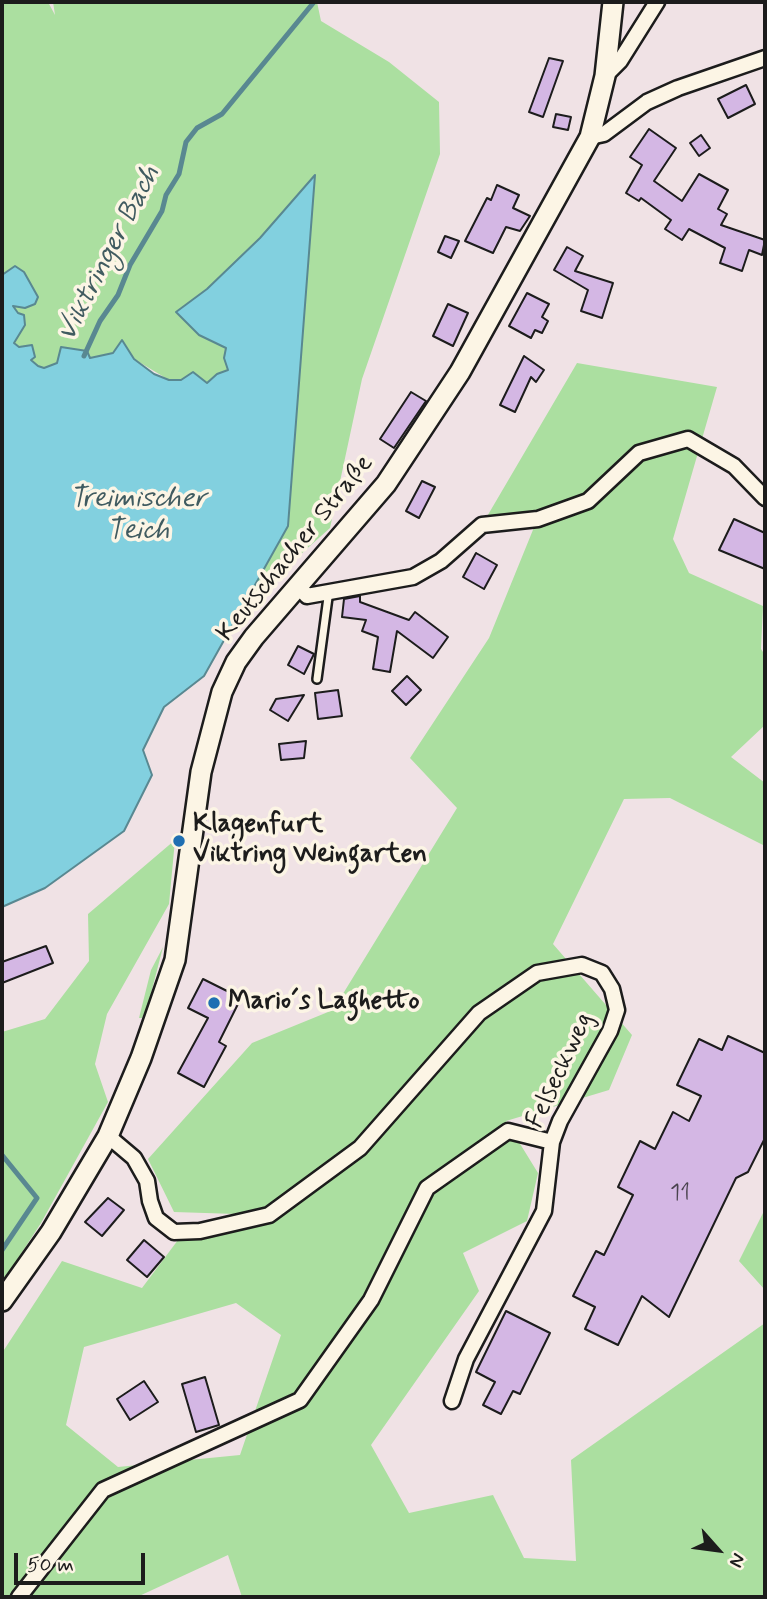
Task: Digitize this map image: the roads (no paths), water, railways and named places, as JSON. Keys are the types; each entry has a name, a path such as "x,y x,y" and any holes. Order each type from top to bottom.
{"main road":[{"name":"Keutschacher Straße","path":"2,1301 51,1232 108,1136 141,1058 175,960 201,772 222,692 248,645 386,484 460,372 590,137 606,76 613,2"}],"street":[{"path":"606,76 620,61 657,2"},
{"path":"590,137 604,134 647,102 678,88 765,58"},
{"path":"299,587 307,596 413,577 441,561 482,524 538,519 588,501 639,453 688,439 734,466 765,498"},
{"name":"Felseckweg","path":"108,1136 134,1158 147,1181 149,1201 156,1218 174,1232 200,1231 269,1215 360,1148 479,1013 537,972 582,965 602,974 612,989 617,1010 610,1031 560,1121 552,1142 544,1211 466,1359 452,1401"},
{"path":"19,1597 103,1490 300,1400 371,1300 427,1188 508,1131 552,1142"}],"lane":[{"path":"317,679 329,590"}],"water":[{"name":"Treimischer Teich","path":"315,175 288,526 204,676 164,707 143,750 152,775 124,831 45,888 2,907 2,275 15,266 24,272 38,297 35,304 25,308 13,306 18,313 24,315 25,325 14,343 19,347 32,345 35,357 31,360 38,366 44,368 57,363 61,347 87,351 90,358 113,353 122,340 134,359 154,374 169,380 181,380 193,372 207,383 217,374 228,370 224,358 226,348 199,335 176,312 207,289 260,238"}],"waterway":[{"name":"Viktringer Bach","path":"84,356 100,321 118,295 130,265 162,211 166,195 179,174 186,142 197,128 222,114 314,2"},
{"name":"Viktringer Bach","path":"2,1155 37,1198 2,1250"}],"place":[{"name":"Klagenfurt Viktring Weingarten","path":"179,841"},
{"name":"Mario´s Laghetto","path":"214,1003"}]}
